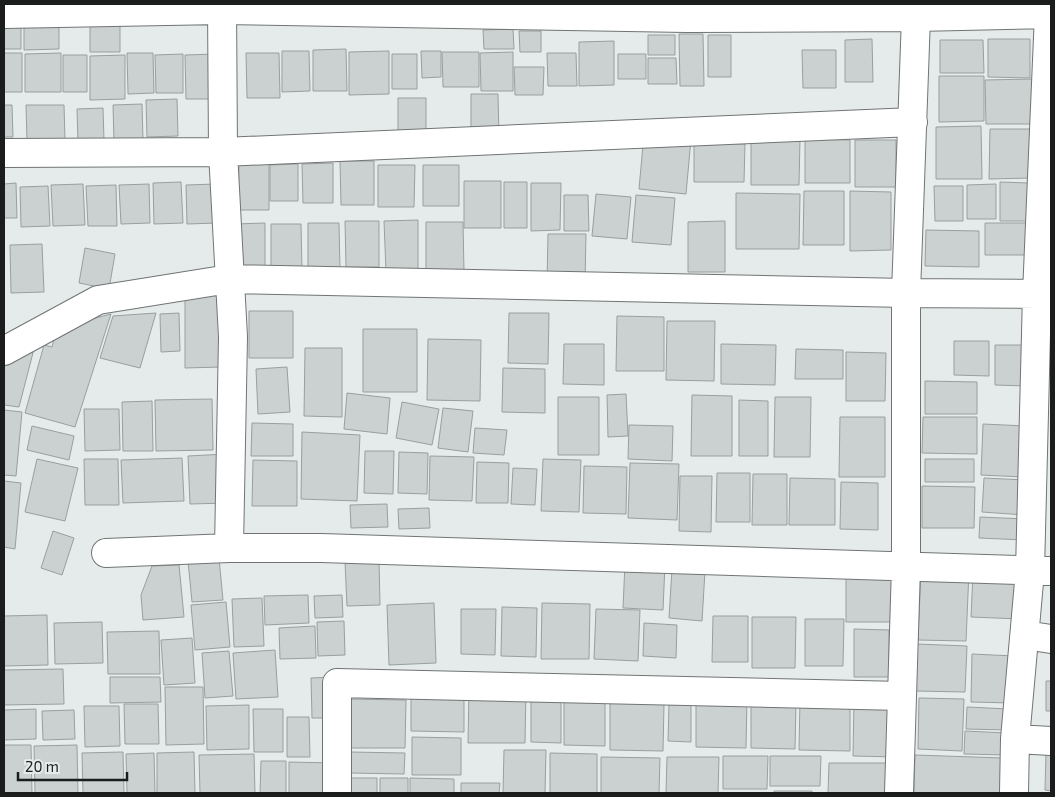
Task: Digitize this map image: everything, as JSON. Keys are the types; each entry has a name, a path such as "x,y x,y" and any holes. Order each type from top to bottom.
{"street":[{"path":"222,7 224,152 233,337 228,548"},
{"path":"4,14 222,7 687,11 916,17 1050,14 1037,294 1040,571 1025,635 1015,739 1014,793"},
{"path":"900,793 906,567 906,293 916,17"},
{"path":"4,153 224,152 913,122"},
{"path":"4,350 98,300 229,279 1037,294"},
{"path":"106,553 228,548 331,548 1040,571"},
{"path":"1025,635 1051,639"},
{"path":"337,793 337,683 902,696"},
{"path":"1015,739 1051,741"}],"building":[{"path":"90,15 120,15 120,52 90,52"},
{"path":"4,18 21,18 21,49 4,49"},
{"path":"59,18 59,49 24,50 24,19"},
{"path":"513,29 514,49 484,49 483,30"},
{"path":"519,31 541,31 541,52 520,52"},
{"path":"679,34 703,34 704,86 680,86"},
{"path":"648,35 675,35 675,55 648,55"},
{"path":"708,35 731,35 731,77 708,77"},
{"path":"872,39 873,82 845,82 845,40"},
{"path":"988,39 1030,39 1030,78 988,77"},
{"path":"940,40 983,40 984,73 940,73"},
{"path":"614,41 614,85 579,86 579,42"},
{"path":"346,49 347,91 313,91 313,50"},
{"path":"802,50 836,50 836,88 803,88"},
{"path":"282,51 309,51 310,91 282,92"},
{"path":"389,51 389,94 349,95 349,52"},
{"path":"421,51 441,51 441,77 422,78"},
{"path":"442,52 479,52 479,87 443,87"},
{"path":"513,52 513,91 481,91 480,53"},
{"path":"4,53 22,53 22,92 4,92"},
{"path":"61,53 61,92 25,92 25,54"},
{"path":"127,53 153,53 154,93 128,94"},
{"path":"246,53 279,53 280,98 247,98"},
{"path":"547,53 576,53 577,86 548,86"},
{"path":"183,54 183,93 156,93 155,55"},
{"path":"216,54 216,99 186,99 185,55"},
{"path":"392,54 417,54 417,89 392,89"},
{"path":"618,54 646,54 646,79 618,79"},
{"path":"63,55 87,55 87,92 63,92"},
{"path":"125,55 125,99 90,100 90,56"},
{"path":"648,58 676,58 677,84 648,84"},
{"path":"514,67 544,67 543,95 515,95"},
{"path":"939,76 984,76 984,121 939,122"},
{"path":"1033,79 1034,124 986,124 985,80"},
{"path":"471,94 498,94 499,137 471,137"},
{"path":"398,98 426,98 426,142 398,142"},
{"path":"177,99 178,136 147,137 146,100"},
{"path":"142,104 143,140 114,141 113,105"},
{"path":"4,105 12,105 13,137 4,137"},
{"path":"26,105 64,105 65,140 27,141"},
{"path":"103,108 104,141 78,142 77,109"},
{"path":"981,126 982,179 936,179 936,127"},
{"path":"990,129 1031,129 1032,178 989,179"},
{"path":"644,134 691,139 686,194 639,189"},
{"path":"751,138 800,138 799,185 751,185"},
{"path":"805,139 850,140 850,183 805,183"},
{"path":"855,140 896,140 896,187 855,187"},
{"path":"694,143 745,144 744,182 694,182"},
{"path":"340,161 374,161 374,205 341,205"},
{"path":"333,163 333,203 303,203 302,164"},
{"path":"269,164 269,210 238,210 239,165"},
{"path":"298,164 298,201 270,201 270,165"},
{"path":"378,165 415,165 414,207 378,207"},
{"path":"423,165 459,165 459,206 423,206"},
{"path":"464,181 501,181 501,228 464,228"},
{"path":"181,182 183,223 154,224 153,183"},
{"path":"504,182 527,182 527,228 504,228"},
{"path":"1000,182 1028,183 1028,221 1000,221"},
{"path":"16,183 17,218 4,218 4,184"},
{"path":"531,183 561,183 560,230 531,231"},
{"path":"83,184 85,225 53,226 51,185"},
{"path":"149,184 150,223 121,224 119,185"},
{"path":"216,184 218,223 187,224 186,185"},
{"path":"996,184 996,219 967,219 967,185"},
{"path":"116,185 117,226 88,226 86,186"},
{"path":"48,186 50,226 21,227 20,187"},
{"path":"934,186 963,186 963,221 935,221"},
{"path":"804,191 844,191 844,245 803,245"},
{"path":"850,191 891,192 891,250 850,251"},
{"path":"736,193 800,194 799,249 736,249"},
{"path":"596,194 631,197 627,239 592,236"},
{"path":"564,195 588,195 589,231 564,231"},
{"path":"636,195 675,198 671,245 632,242"},
{"path":"418,220 418,271 386,272 384,221"},
{"path":"345,221 379,221 379,267 346,267"},
{"path":"725,221 725,272 688,272 688,222"},
{"path":"426,222 463,222 464,272 426,273"},
{"path":"265,223 265,266 237,266 236,224"},
{"path":"308,223 339,223 340,271 308,271"},
{"path":"985,223 1027,223 1028,255 985,255"},
{"path":"271,224 301,224 302,270 271,270"},
{"path":"926,230 979,231 979,267 925,266"},
{"path":"548,234 586,234 585,282 547,281"},
{"path":"42,244 44,292 11,293 10,245"},
{"path":"85,248 115,254 109,289 79,283"},
{"path":"185,295 221,295 222,367 185,368"},
{"path":"249,311 293,311 293,358 249,358"},
{"path":"156,313 140,368 100,358 113,316"},
{"path":"179,313 180,351 161,352 160,314"},
{"path":"509,313 549,313 548,364 508,363"},
{"path":"111,314 75,427 25,413 44,345 52,347 57,328"},
{"path":"617,316 664,317 664,371 616,371"},
{"path":"667,321 715,321 714,381 666,380"},
{"path":"363,329 417,329 417,392 363,392"},
{"path":"428,339 481,340 480,401 427,400"},
{"path":"954,341 989,341 989,376 954,375"},
{"path":"564,344 604,344 604,385 563,384"},
{"path":"721,344 776,345 775,385 721,384"},
{"path":"35,345 19,407 4,405 4,357"},
{"path":"995,345 1027,345 1027,386 995,385"},
{"path":"305,348 342,348 342,417 304,416"},
{"path":"796,349 843,350 843,379 795,379"},
{"path":"846,352 886,353 885,401 846,401"},
{"path":"287,367 290,412 258,414 256,369"},
{"path":"503,368 545,369 545,413 502,412"},
{"path":"925,381 977,382 977,414 925,414"},
{"path":"347,393 390,398 387,434 344,429"},
{"path":"626,394 628,436 608,437 607,395"},
{"path":"692,395 732,396 732,456 691,456"},
{"path":"558,397 599,397 599,455 558,455"},
{"path":"775,397 811,397 810,457 774,457"},
{"path":"212,399 213,450 156,451 155,400"},
{"path":"739,400 768,401 768,456 739,456"},
{"path":"152,401 153,451 123,451 122,402"},
{"path":"402,402 439,409 432,445 396,438"},
{"path":"443,408 473,411 468,452 438,448"},
{"path":"84,409 119,409 120,450 85,451"},
{"path":"4,410 22,412 16,476 4,475"},
{"path":"840,417 885,417 885,477 839,477"},
{"path":"923,417 977,417 977,454 922,453"},
{"path":"252,423 293,424 293,456 251,456"},
{"path":"983,424 1026,426 1023,477 981,475"},
{"path":"629,425 673,426 672,461 628,459"},
{"path":"32,426 74,436 69,460 27,450"},
{"path":"475,428 507,430 504,455 473,453"},
{"path":"302,432 360,435 357,501 301,499"},
{"path":"365,451 394,451 393,494 364,493"},
{"path":"399,452 428,453 427,494 398,493"},
{"path":"226,454 228,503 190,504 188,456"},
{"path":"430,456 474,457 472,501 429,500"},
{"path":"182,458 184,501 123,503 121,460"},
{"path":"37,459 78,468 65,521 25,512"},
{"path":"84,459 118,459 119,505 85,505"},
{"path":"543,459 581,460 579,512 541,511"},
{"path":"925,459 974,459 974,482 925,482"},
{"path":"253,460 297,461 297,506 252,506"},
{"path":"477,462 509,463 508,503 476,503"},
{"path":"630,463 679,464 677,520 628,518"},
{"path":"584,466 627,467 626,514 583,513"},
{"path":"513,468 537,469 535,505 511,504"},
{"path":"717,473 750,473 750,522 716,522"},
{"path":"753,474 787,474 787,525 752,525"},
{"path":"680,476 712,476 711,532 679,531"},
{"path":"790,478 835,479 835,525 789,525"},
{"path":"984,478 1026,480 1025,515 982,512"},
{"path":"4,481 21,483 15,549 4,547"},
{"path":"841,482 878,483 878,530 840,529"},
{"path":"922,486 975,487 974,528 922,528"},
{"path":"387,504 388,527 351,528 350,505"},
{"path":"429,508 430,528 399,529 398,509"},
{"path":"980,517 1026,519 1025,540 979,538"},
{"path":"53,531 74,538 62,575 41,568"},
{"path":"219,558 223,600 192,602 188,561"},
{"path":"379,561 380,605 347,606 345,562"},
{"path":"625,563 665,564 663,610 623,608"},
{"path":"179,565 184,617 143,620 141,595 152,566"},
{"path":"672,569 705,571 702,621 669,618"},
{"path":"921,570 969,571 966,641 918,640"},
{"path":"973,573 1021,575 1020,619 971,617"},
{"path":"846,574 896,574 896,622 846,622"},
{"path":"308,595 309,623 265,625 264,596"},
{"path":"342,595 343,617 315,618 314,596"},
{"path":"262,598 264,646 234,647 232,599"},
{"path":"226,602 230,647 195,650 191,605"},
{"path":"434,603 436,663 389,665 387,605"},
{"path":"542,603 590,604 589,659 541,659"},
{"path":"502,607 537,608 536,657 501,656"},
{"path":"461,609 496,609 495,655 461,654"},
{"path":"596,609 640,610 638,661 594,659"},
{"path":"47,615 48,665 4,666 4,616"},
{"path":"713,616 748,616 748,662 712,662"},
{"path":"752,617 796,617 795,668 752,668"},
{"path":"805,619 844,619 843,666 805,666"},
{"path":"344,621 345,655 318,656 317,622"},
{"path":"102,622 103,663 55,664 54,623"},
{"path":"644,623 677,625 676,658 643,656"},
{"path":"315,626 316,658 280,659 279,628"},
{"path":"854,629 889,630 889,677 854,677"},
{"path":"159,631 160,674 108,674 107,632"},
{"path":"192,638 195,683 164,685 161,640"},
{"path":"917,644 967,646 965,692 915,691"},
{"path":"275,650 278,697 236,699 233,653"},
{"path":"229,651 233,696 205,698 202,653"},
{"path":"972,654 1014,656 1012,703 971,702"},
{"path":"63,669 64,704 4,705 4,670"},
{"path":"110,677 160,677 161,702 110,703"},
{"path":"333,677 333,718 312,718 311,678"},
{"path":"1046,681 1051,681 1051,711 1046,711"},
{"path":"165,687 203,687 204,744 166,745"},
{"path":"469,689 526,690 525,743 468,743"},
{"path":"531,691 561,691 561,743 531,742"},
{"path":"411,693 464,693 464,732 411,731"},
{"path":"564,698 605,698 605,746 564,745"},
{"path":"696,698 747,698 746,748 696,747"},
{"path":"919,698 964,699 962,751 918,749"},
{"path":"347,699 406,700 405,748 347,748"},
{"path":"800,699 850,699 850,751 799,750"},
{"path":"854,700 898,701 897,757 853,756"},
{"path":"751,701 796,702 795,749 751,748"},
{"path":"610,703 664,704 663,751 610,750"},
{"path":"124,704 158,704 159,744 125,744"},
{"path":"669,704 691,704 691,742 668,741"},
{"path":"249,705 249,749 207,750 206,706"},
{"path":"84,706 119,706 120,746 85,747"},
{"path":"967,707 1009,709 1008,730 966,729"},
{"path":"36,709 36,739 4,740 4,710"},
{"path":"253,709 283,709 283,752 254,752"},
{"path":"74,710 75,739 43,740 42,711"},
{"path":"287,717 309,717 310,757 287,757"},
{"path":"965,731 1007,733 1006,755 964,754"},
{"path":"412,737 461,738 461,775 412,775"},
{"path":"4,745 31,745 32,793 4,793"},
{"path":"77,745 78,793 35,793 34,746"},
{"path":"504,750 546,750 545,793 503,793"},
{"path":"123,752 124,793 83,793 82,753"},
{"path":"194,752 195,793 157,793 157,753"},
{"path":"350,752 405,753 404,774 350,773"},
{"path":"154,753 155,793 127,793 126,754"},
{"path":"550,753 597,754 597,793 550,793"},
{"path":"1046,753 1051,753 1051,791 1045,790"},
{"path":"254,754 255,793 200,793 199,755"},
{"path":"915,755 1003,758 1001,793 914,793"},
{"path":"723,756 768,756 767,789 723,789"},
{"path":"770,756 821,756 820,786 770,786"},
{"path":"601,757 660,758 659,793 601,793"},
{"path":"667,757 719,757 718,793 666,793"},
{"path":"261,761 286,761 286,793 260,793"},
{"path":"289,762 333,763 333,793 289,793"},
{"path":"829,763 888,763 888,793 828,793"},
{"path":"342,778 377,778 377,793 342,793"},
{"path":"380,778 408,778 408,793 380,793"},
{"path":"410,778 454,779 454,793 410,793"},
{"path":"461,783 500,783 499,793 461,793"},
{"path":"774,791 812,791 812,793 774,793"}]}
